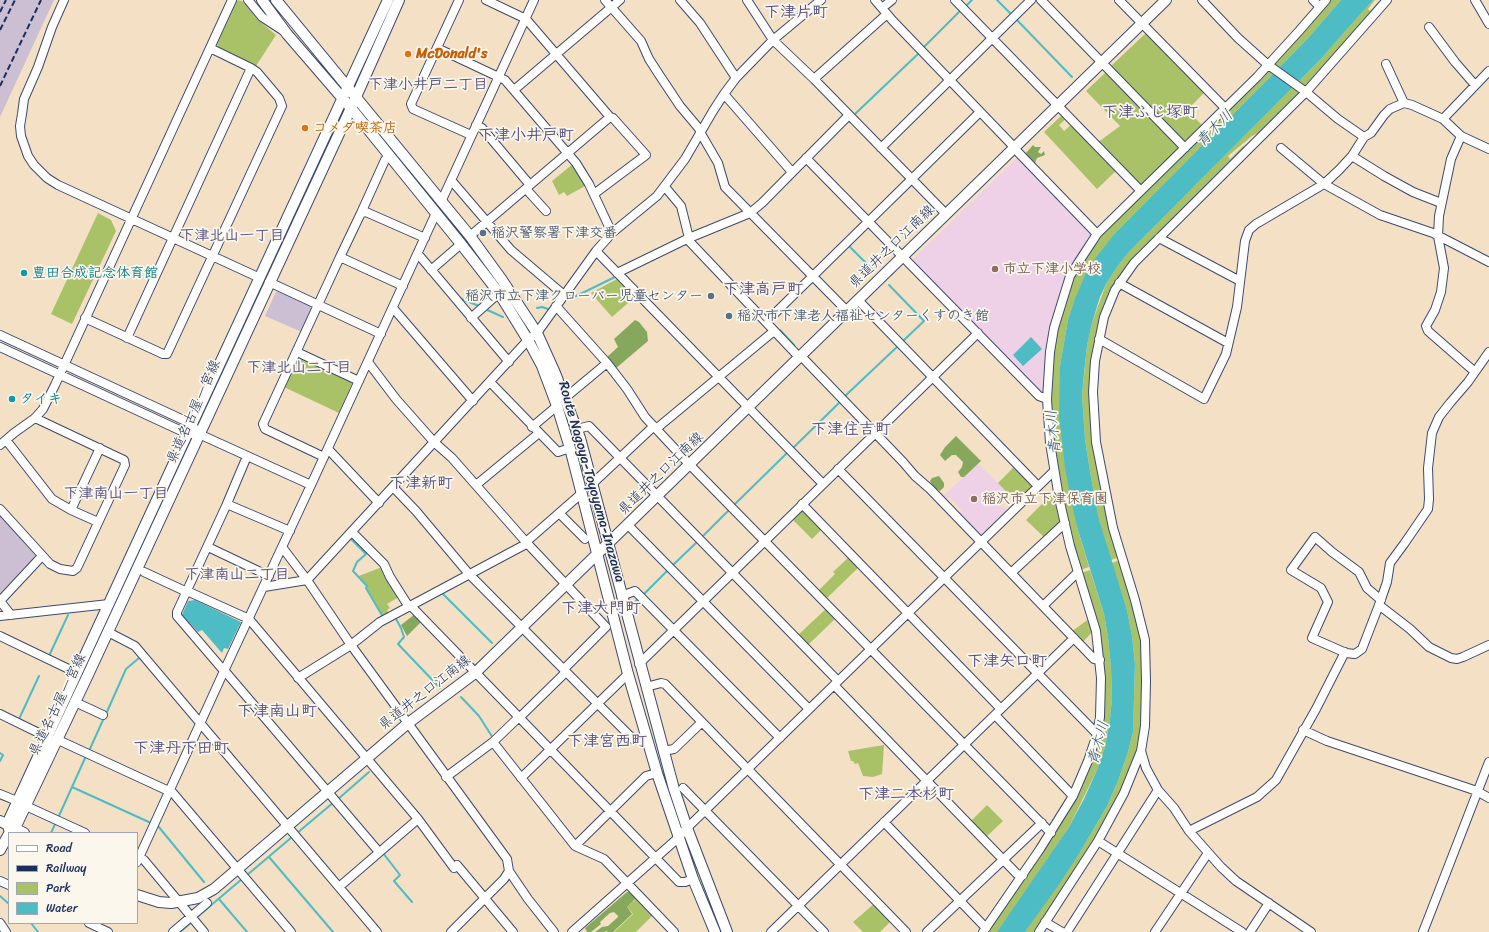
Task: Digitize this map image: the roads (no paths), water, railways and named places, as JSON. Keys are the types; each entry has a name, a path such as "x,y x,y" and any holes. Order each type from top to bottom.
{"main road":[{"name":"Route Nagoya-Toyoyama-Inazawa","path":"262,0 288,34 436,213 499,293 528,340 546,377 570,448 628,674 657,773 678,838 715,932"},
{"name":"Route Nagoya-Toyoyama-Inazawa","path":"276,0 283,4 348,88 470,236 498,274 536,333 577,429 663,751 686,828 727,932"},
{"name":"県道名古屋一宮線","path":"52,738 75,702 199,434 265,280 346,103 348,88 388,0"},
{"name":"県道名古屋一宮線","path":"346,103 356,97 399,0"},
{"name":"県道井之口江南線","path":"138,895 159,902 179,902 198,898 214,889 407,724 475,674 1166,0"},
{"name":"県道名古屋一宮線","path":"0,850 8,826 22,804 52,738 78,673 190,429 265,280"},
{"path":"8,826 22,832"}],"street":[{"path":"64,0 24,99 20,126 24,146 34,165 58,185 381,334"},
{"path":"98,522 71,510 52,499 3,443 14,432 36,418 43,409 232,0"},
{"path":"248,0 262,17 288,34"},
{"path":"459,0 411,104 413,109 472,136"},
{"path":"486,0 525,18 610,117 613,118 646,155 594,194"},
{"path":"441,202 534,0"},
{"path":"605,0 641,41 649,59 660,76 680,106 706,139 718,162 726,186 750,213 847,311"},
{"path":"514,90 620,0"},
{"path":"680,0 700,23 736,78"},
{"path":"747,0 773,40 814,79 946,214"},
{"path":"264,587 307,580 536,333 596,251 612,233 657,196 665,187 685,159 724,94 736,78 773,40 821,0"},
{"path":"875,0 1097,234"},
{"path":"814,79 884,11 892,0"},
{"path":"955,0 1141,191"},
{"path":"881,148 1031,0"},
{"path":"1041,0 1185,148"},
{"path":"1119,0 1225,108"},
{"path":"1202,0 1238,38 1268,65 1364,137"},
{"path":"1313,0 1320,8"},
{"path":"884,822 960,901 985,930 1051,833 1073,796 1088,761 1096,734 1100,717 1101,699 1100,660 1096,631 1065,523 1054,470 1047,399 1050,352 1054,328 1063,298 1070,276 1097,234 1257,77 1326,0"},
{"path":"1039,932 1098,841 1124,793 1141,751 1145,726 1146,689 1144,640 1135,600 1113,528 1096,442 1093,392 1095,362 1104,317 1119,283 1134,263 1305,92 1387,0"},
{"path":"1475,0 1489,24"},
{"path":"1429,27 1455,62 1475,85"},
{"path":"85,318 163,354 167,354 282,106 279,98 257,72 210,48"},
{"path":"437,48 505,80 576,163 589,184 612,233"},
{"path":"1386,64 1404,104"},
{"path":"127,338 250,68"},
{"path":"1444,119 1489,71"},
{"path":"724,94 792,172"},
{"path":"1099,339 1204,399 1226,354 1237,307 1245,241 1249,230 1256,224 1324,184 1352,156 1364,137 1371,133 1390,109 1404,104 1423,108 1444,119 1461,136 1489,149"},
{"path":"766,322 980,112"},
{"path":"617,273 689,238 750,213 762,203 849,115"},
{"path":"470,236 610,117"},
{"path":"476,125 482,128 546,211"},
{"path":"1461,136 1451,159 1439,216 1438,236 1444,268 1441,292 1435,310 1426,326 1428,331 1475,372"},
{"path":"1281,148 1324,184 1380,215 1438,236 1489,262"},
{"path":"1352,156 1413,192 1441,203"},
{"path":"806,158 1038,396 1047,399"},
{"path":"324,457 265,429 264,424 384,160"},
{"path":"451,180 511,250 564,295"},
{"path":"665,187 681,206 690,242 774,331 875,433 915,476 930,489 1094,659 1100,660"},
{"path":"361,213 366,212 425,238"},
{"path":"204,932 144,860 138,859 436,213"},
{"path":"1159,238 1240,281"},
{"path":"431,270 461,244"},
{"path":"596,251 749,407 822,484"},
{"path":"418,254 509,362"},
{"path":"340,257 403,286"},
{"path":"1119,283 1228,343"},
{"path":"471,318 499,293"},
{"path":"858,300 1038,486"},
{"path":"556,306 607,363 627,389 645,417 655,428 1051,833"},
{"path":"393,308 473,401"},
{"path":"592,484 619,458 774,331"},
{"path":"639,664 764,540 978,333"},
{"path":"0,335 64,364 199,434 311,485"},
{"path":"0,347 190,429"},
{"path":"296,352 359,381"},
{"path":"1489,352 1439,417 1432,433 1428,468 1428,509 1390,563 1387,582 1380,602 1362,649 1355,654 1345,652 1312,638 1328,602 1321,588 1291,570 1315,537 1359,572 1367,588 1380,602 1429,647 1451,658 1457,659 1463,658 1489,645"},
{"path":"368,362 396,399 434,442 452,458 527,543 606,627 519,718 493,742 446,777"},
{"path":"565,398 607,363"},
{"path":"490,382 532,427 558,452 570,448"},
{"path":"532,427 557,406"},
{"path":"0,509 50,564 60,569 73,571 77,568 125,465 124,460 36,418"},
{"path":"577,429 589,426 732,572 927,781 1003,860 1017,874 1023,875"},
{"path":"476,485 539,433"},
{"path":"71,510 100,448"},
{"path":"328,449 379,502"},
{"path":"245,461 208,547 177,612 177,616 379,852"},
{"path":"838,469 1096,734"},
{"path":"572,932 628,884 678,838 686,828 1054,470"},
{"path":"393,487 421,515 469,574 634,740 646,736"},
{"path":"298,678 351,645 380,622 527,543 582,493"},
{"path":"802,504 1001,709"},
{"path":"226,506 229,505 290,531"},
{"path":"560,513 585,539"},
{"path":"1011,573 1065,523"},
{"path":"628,525 809,709"},
{"path":"352,532 384,564 390,577 410,607 679,882 685,882 693,879"},
{"path":"208,547 269,576"},
{"path":"282,547 307,580 407,724 506,859 509,872 554,932"},
{"path":"11,615 0,601 42,556"},
{"path":"144,572 248,620 418,819 454,868 457,865 513,932"},
{"path":"1043,606 1078,572"},
{"path":"621,596 636,591 780,738"},
{"path":"0,616 109,604"},
{"path":"108,632 135,646 377,932"},
{"path":"0,636 78,673"},
{"path":"771,932 1074,638"},
{"path":"1189,831 1257,797 1276,780 1316,709 1345,652"},
{"path":"521,778 628,674"},
{"path":"646,687 661,683 665,684 906,932"},
{"path":"75,702 102,715"},
{"path":"0,714 173,793 291,932"},
{"path":"994,715 1073,796"},
{"path":"663,751 674,749 702,722"},
{"path":"1303,730 1327,740 1478,791 1489,798"},
{"path":"493,742 575,846 604,859 674,932"},
{"path":"1141,751 1146,768 1158,790 1174,808 1189,831 1208,853 1236,881 1311,932"},
{"path":"1422,932 1489,762"},
{"path":"575,846 646,776 657,773"},
{"path":"683,788 824,932"},
{"path":"1067,932 1158,790"},
{"path":"0,794 83,832"},
{"path":"339,887 418,819"},
{"path":"927,932 1042,823"},
{"path":"1098,841 1242,932"},
{"path":"1156,932 1208,853"},
{"path":"451,932 504,879 509,872"},
{"path":"173,932 207,903"},
{"path":"1250,932 1269,903"},
{"path":"1046,922 1062,932"},
{"path":"0,923 6,932"},
{"path":"92,924 107,929"}],"water":[{"path":"1341,0 1373,0 1319,61 1128,253 1106,284 1100,297 1087,346 1084,373 1082,395 1085,440 1099,519 1127,610 1132,636 1135,664 1133,732 1118,781 1107,806 1060,883 1025,932 997,932 1069,827 1084,799 1105,747 1110,719 1112,698 1108,637 1104,614 1077,527 1065,468 1059,415 1060,366 1068,320 1075,299 1084,277 1094,260 1116,232 1309,37"},
{"path":"1031,337 1042,349 1023,366 1013,355"},
{"path":"195,600 241,622 228,649 224,648 222,653 202,630 198,632 182,615 188,601"}],"waterway":[{"path":"965,7 972,0"},
{"path":"997,0 1012,15"},
{"path":"923,48 961,10"},
{"path":"1016,19 1072,77"},
{"path":"854,115 919,53"},
{"path":"848,245 874,271"},
{"path":"570,299 615,277"},
{"path":"889,285 924,321 902,342"},
{"path":"459,298 479,306"},
{"path":"537,308 542,307 548,309"},
{"path":"485,309 503,317"},
{"path":"780,330 794,345"},
{"path":"844,397 898,346"},
{"path":"793,448 841,401"},
{"path":"735,504 788,452"},
{"path":"702,537 730,509"},
{"path":"351,539 366,554 357,562 353,571 367,586 366,588 383,617"},
{"path":"672,566 698,541"},
{"path":"643,595 668,570"},
{"path":"441,592 492,643"},
{"path":"633,604 638,599"},
{"path":"49,656 68,615"},
{"path":"395,617 404,637 398,644 440,688"},
{"path":"106,714 126,669 139,658"},
{"path":"19,719 39,676"},
{"path":"461,697 479,716 493,738"},
{"path":"89,751 103,720"},
{"path":"33,726 40,729"},
{"path":"0,753 3,755 0,761"},
{"path":"72,787 86,756"},
{"path":"337,800 369,772"},
{"path":"58,818 72,787 151,823"},
{"path":"296,834 334,802"},
{"path":"51,832 56,822"},
{"path":"158,826 204,882"},
{"path":"246,876 292,837"},
{"path":"383,853 400,875 394,881 412,902"},
{"path":"269,857 333,932"},
{"path":"196,918 242,879"},
{"path":"0,896 8,903"},
{"path":"219,899 247,932"},
{"path":"180,932 192,922"},
{"path":"32,924 38,932"}],"railway":[{"path":"0,12 6,0"},
{"path":"0,30 15,0"},
{"path":"0,86 41,0"}],"place":[{"name":"McDonald's","path":"408,54"},
{"name":"コメダ喫茶店","path":"305,128"},
{"name":"稲沢警察署下津交番","path":"483,233"},
{"name":"市立下津小学校","path":"995,269"},
{"name":"豊田合成記念体育館","path":"24,273"},
{"name":"稲沢市立下津クローバー児童センター","path":"711,296"},
{"name":"稲沢市下津老人福祉センターくすのき館","path":"729,316"},
{"name":"タイキ","path":"12,399"},
{"name":"稲沢市立下津保育園","path":"974,499"}],"district":[{"name":"下津片町","path":"796,13"},
{"name":"下津小井戸二丁目","path":"428,85"},
{"name":"下津ふじ塚町","path":"1150,113"},
{"name":"下津小井戸町","path":"526,136"},
{"name":"下津北山一丁目","path":"232,236"},
{"name":"下津高戸町","path":"763,290"},
{"name":"下津北山二丁目","path":"299,368"},
{"name":"下津住吉町","path":"851,430"},
{"name":"下津新町","path":"421,484"},
{"name":"下津南山一丁目","path":"116,494"},
{"name":"下津南山二丁目","path":"237,575"},
{"name":"下津大門町","path":"601,609"},
{"name":"下津矢口町","path":"1007,662"},
{"name":"下津南山町","path":"277,712"},
{"name":"下津宮西町","path":"607,742"},
{"name":"下津丹下田町","path":"181,749"},
{"name":"下津二本杉町","path":"906,795"}],"water label":[{"name":"青木川","path":"1215,129"},
{"name":"青木川","path":"1054,432"},
{"name":"青木川","path":"1099,743"}]}
